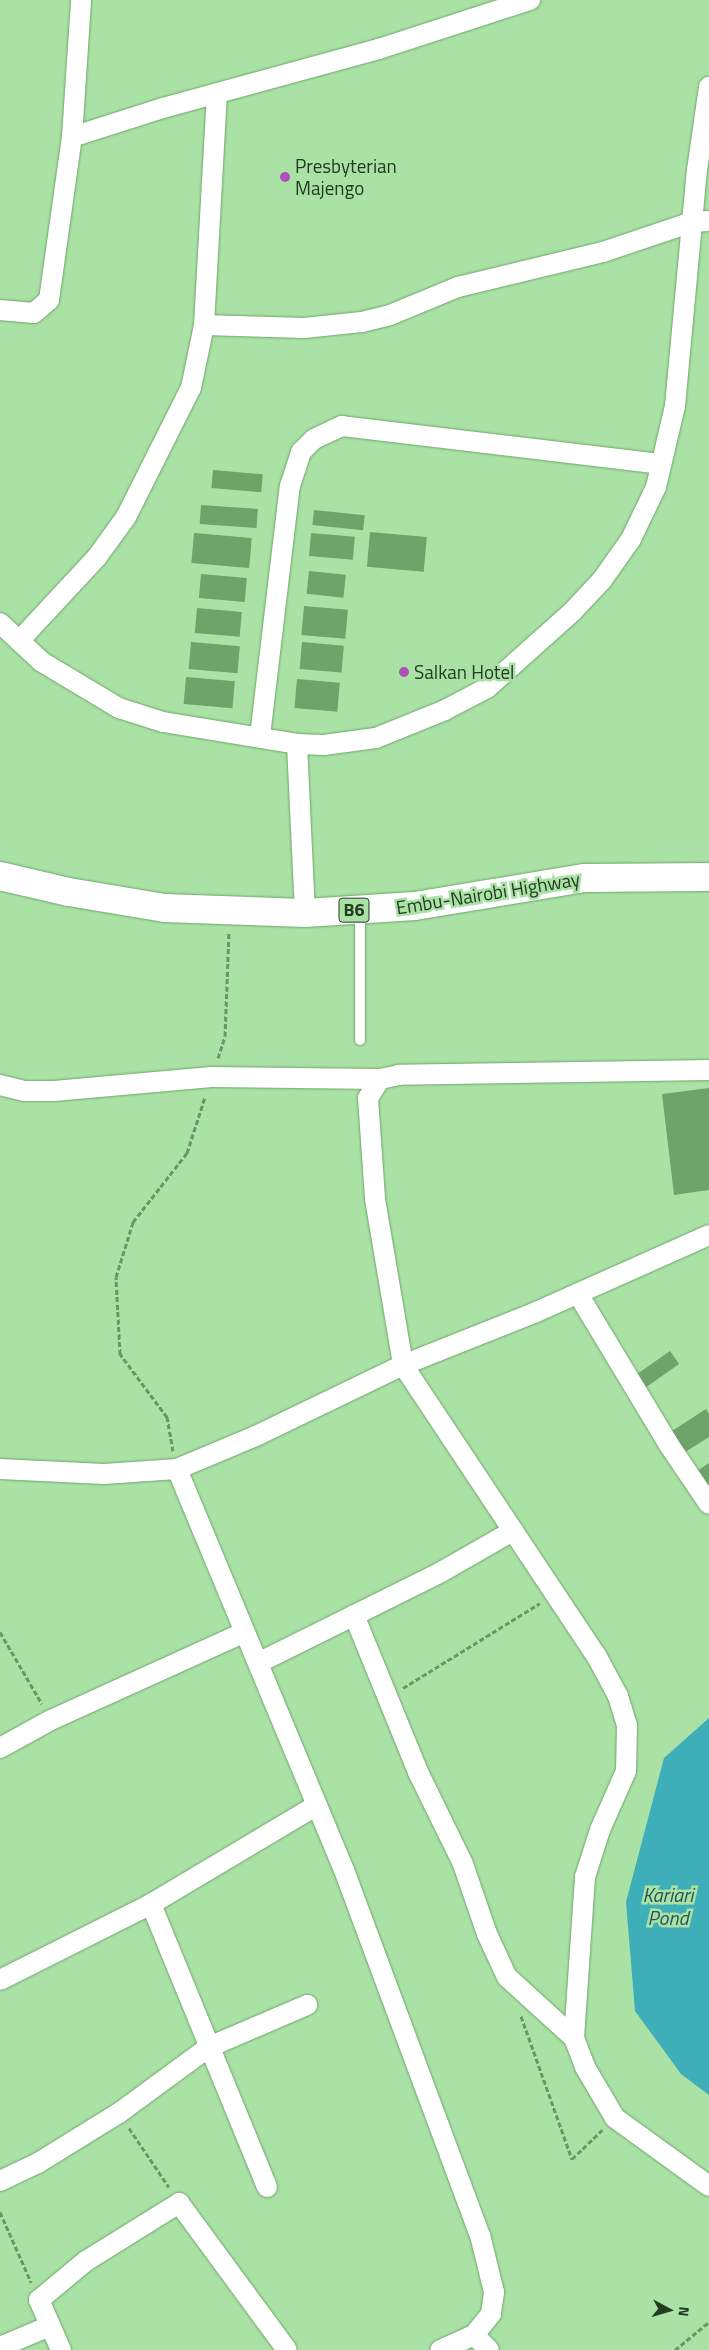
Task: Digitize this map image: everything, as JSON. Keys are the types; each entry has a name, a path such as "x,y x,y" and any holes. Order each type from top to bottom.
{"main road":[{"name":"Embu-Nairobi Highway","path":"0,876 126,902 230,912 305,913 415,906 585,878 709,877"}],"street":[{"path":"0,310 34,313 49,300 72,136 74,65 82,0"},
{"path":"72,136 379,49 530,0"},
{"path":"0,623 71,683 119,708 163,722 260,736 297,744 324,745 376,738 487,688 573,611 615,564 646,512 661,464 675,406 701,221 709,87"},
{"path":"19,641 97,557 126,518 191,388 204,325 217,95"},
{"path":"204,325 304,328 362,322 390,315 458,287 603,252 701,221"},
{"path":"260,736 290,486 301,452 314,438 342,426 661,464"},
{"path":"297,744 305,913"},
{"path":"0,1085 24,1092 211,1077 380,1079 400,1074 709,1070"},
{"path":"380,1079 368,1098 374,1190 403,1365 596,1655 618,1696 629,1745 626,1772 600,1830 585,1877 574,2038 585,2067 615,2118 709,2186"},
{"path":"0,1469 104,1474 177,1469 256,1436 403,1365 578,1294 709,1235"},
{"path":"578,1294 668,1445 709,1504"},
{"path":"177,1469 243,1634 260,1662 317,1805 444,2130 480,2235 494,2292 491,2314 474,2334 440,2350"},
{"path":"260,1662 466,1559 513,1531"},
{"path":"354,1615 386,1698 418,1772 463,1864 487,1934 506,1977 574,2038"},
{"path":"0,1748 51,1720 243,1634"},
{"path":"1,1978 151,1904 317,1805"},
{"path":"151,1904 267,2187"},
{"path":"0,2181 38,2163 155,2090 209,2047 307,2005"},
{"path":"61,2350 40,2300 86,2261 180,2203 287,2350"},
{"path":"0,2347 50,2326"},
{"path":"474,2334 490,2350"}],"lane":[{"path":"360,910 360,1040"}],"path":[{"path":"177,1469 167,1418 120,1354 116,1277 134,1222 187,1153 225,1036 230,912"},
{"path":"386,1698 481,1636 556,1594"},
{"path":"0,1632 51,1720"},
{"path":"520,2013 572,2159 615,2118"},
{"path":"119,2113 180,2203"},
{"path":"0,2212 40,2300"},
{"path":"675,2350 709,2322"}],"water":[{"name":"Kariari Pond","path":"709,1718 709,2095 681,2074 635,2011 626,1902 664,1758"}],"building":[{"path":"213,470 263,474 261,492 211,488"},
{"path":"201,505 258,509 257,528 200,524"},
{"path":"314,510 365,515 363,530 312,525"},
{"path":"370,532 427,537 424,572 367,567"},
{"path":"194,533 252,538 249,568 191,563"},
{"path":"311,533 355,537 353,560 309,556"},
{"path":"309,571 346,575 343,598 307,594"},
{"path":"201,574 247,578 245,602 199,598"},
{"path":"304,606 348,610 345,639 301,635"},
{"path":"197,608 242,612 240,637 195,633"},
{"path":"191,642 240,646 237,673 189,669"},
{"path":"302,642 344,646 341,673 300,669"},
{"path":"186,677 235,681 232,708 184,704"},
{"path":"297,679 340,683 337,712 294,708"},
{"path":"709,1088 709,1190 674,1195 662,1094"},
{"path":"670,1351 679,1364 643,1389 634,1376"},
{"path":"706,1409 709,1414 709,1437 682,1454 669,1433"},
{"path":"709,1463 709,1491 697,1471"}],"place":[{"name":"Presbyterian Majengo","path":"285,177"},
{"name":"Salkan Hotel","path":"404,672"}]}
